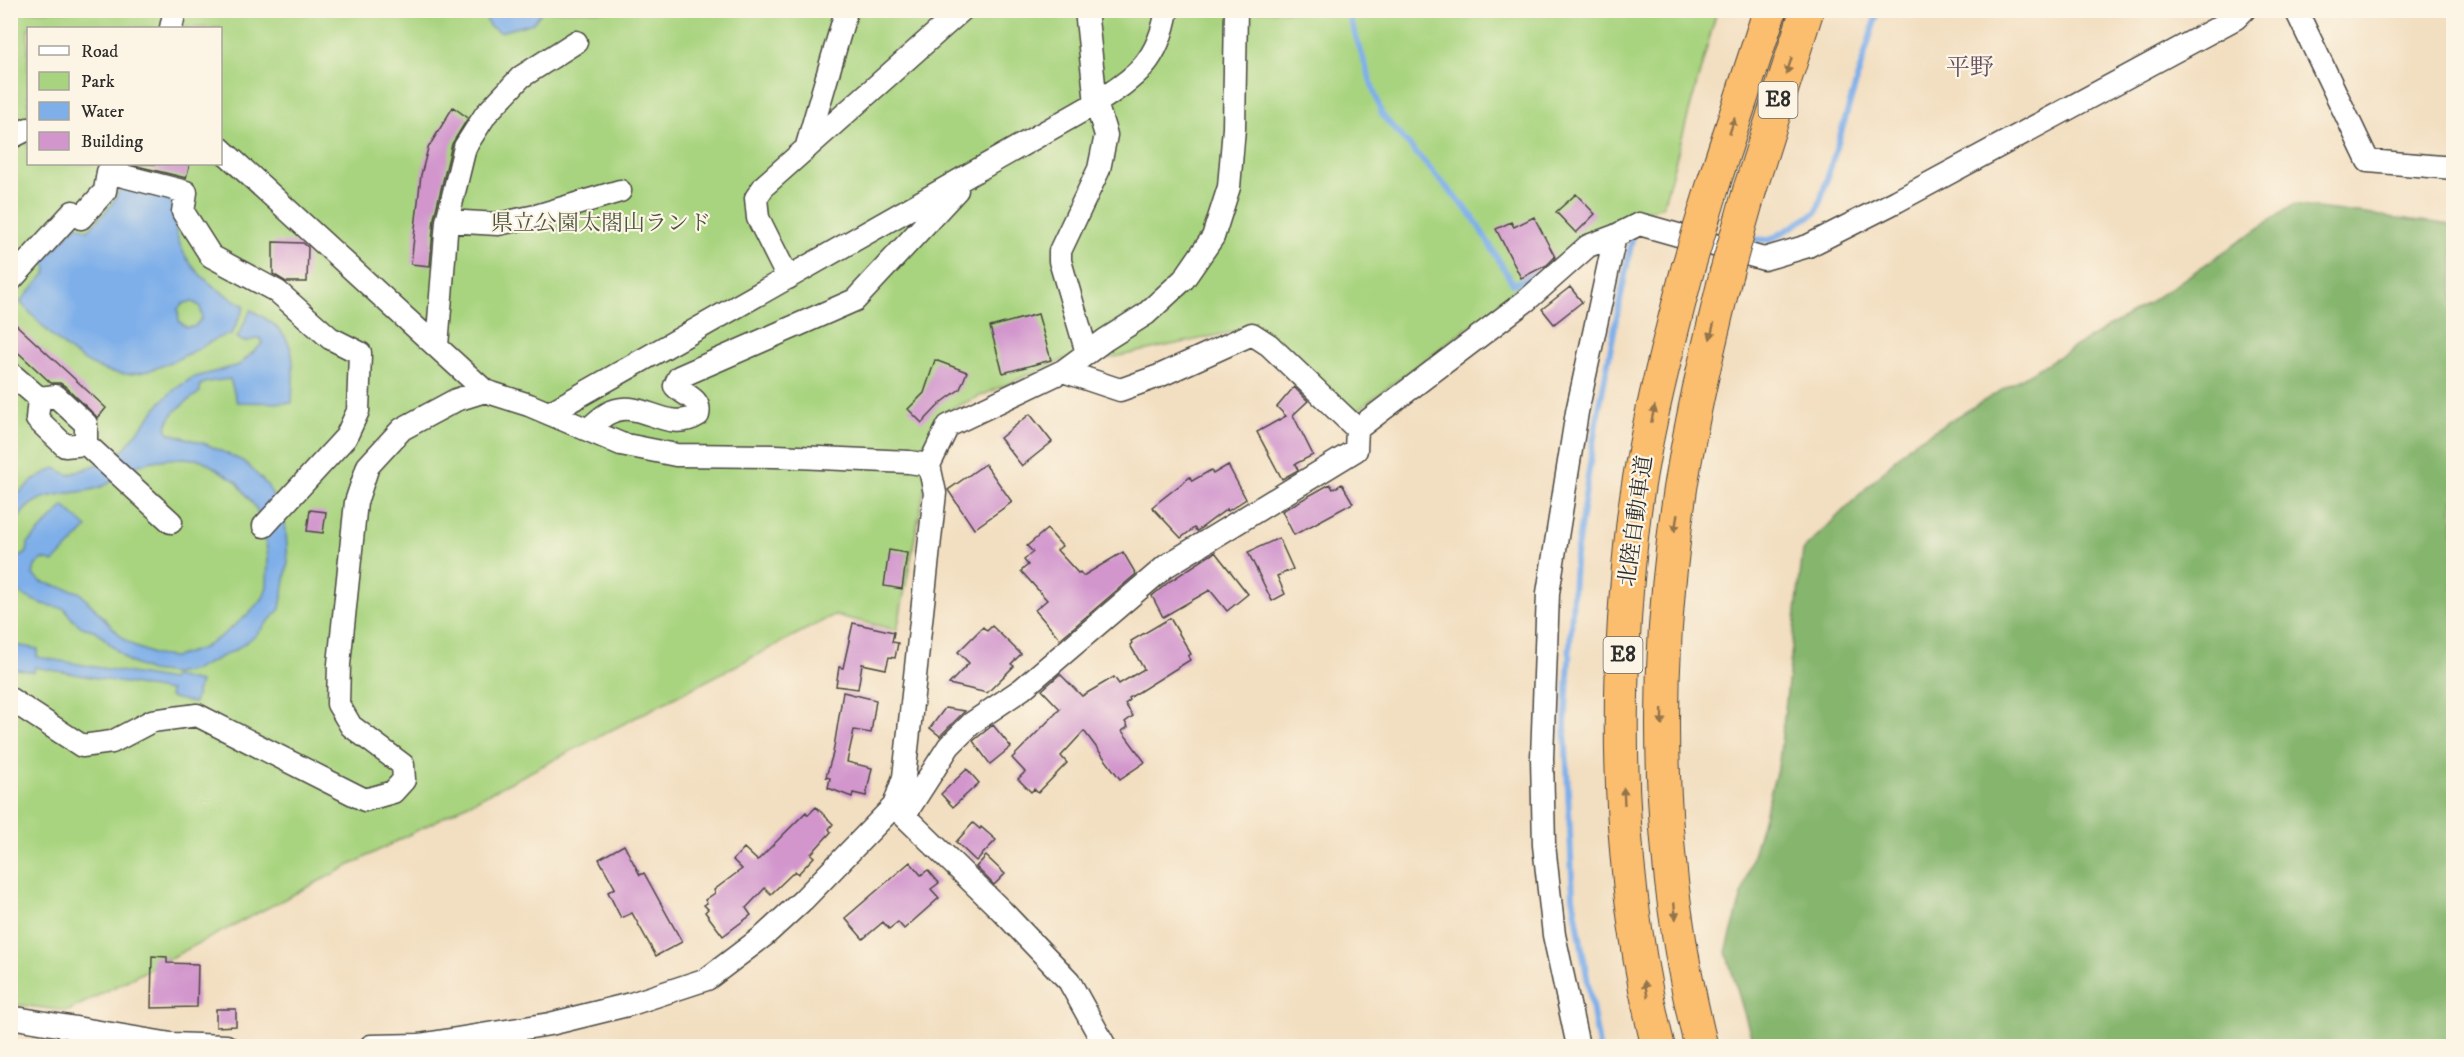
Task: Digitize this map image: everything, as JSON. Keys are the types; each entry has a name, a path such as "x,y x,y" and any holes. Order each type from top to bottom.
{"highway":[{"name":"北陸自動車道","path":"1658,1047 1635,933 1625,828 1620,722 1624,617 1635,514 1651,421 1688,268 1770,10"},
{"name":"北陸自動車道","path":"1701,1047 1677,923 1666,821 1662,710 1665,628 1674,536 1703,371 1726,274 1750,189 1807,10"}],"street":[{"path":"171,27 175,10"},
{"path":"806,149 845,15 844,10"},
{"path":"788,278 758,218 756,198 765,184 962,10"},
{"path":"1086,10 1096,103 1106,135 1099,169 1060,251 1060,261 1087,353"},
{"path":"549,413 1096,103 1131,80 1146,64 1164,26 1167,10"},
{"path":"899,811 935,493 929,465 948,426 1063,371 1146,314 1184,279 1213,237 1230,187 1234,128 1236,10"},
{"path":"1357,429 1527,300 1588,246 1639,224 1764,259 1808,246 1938,179 2236,18 2244,10"},
{"path":"2296,10 2368,161 2454,168"},
{"path":"436,346 447,221 465,147 486,114 521,77 576,42"},
{"path":"10,138 27,130"},
{"path":"222,149 485,391 549,413 621,444 676,455 776,456 909,462 929,465"},
{"path":"10,281 74,212 81,218 105,191 108,172 186,192 183,212 211,256 278,292 330,338 360,353 358,411 346,437 264,526"},
{"path":"588,429 607,414 628,408 680,422 698,415 700,408 696,401 680,392 675,386 679,377 855,300 972,173"},
{"path":"447,221 498,224 620,191"},
{"path":"1578,1047 1554,935 1544,845 1542,758 1548,593 1577,412 1615,236"},
{"path":"371,1047 419,1045 550,1024 631,1004 707,979 765,935 899,811 949,746 972,723 1022,689 1166,566 1356,450 1357,429 1269,345 1252,334 1159,376 1120,390 1063,371"},
{"path":"10,373 39,398 56,396 86,424 86,444 171,522"},
{"path":"10,699 82,746 112,742 152,721 197,715 365,800 393,792 404,780 403,765 351,726 338,704 339,664 356,502 368,466 402,429 456,400 485,391"},
{"path":"39,398 37,418 65,446 86,444"},
{"path":"899,811 1002,910 1069,981 1105,1047"},
{"path":"10,1017 171,1044 226,1047"}],"green space":[{"name":"県立公園太閤山ランド","path":"11,11 1717,11 1663,206 1601,228 1351,415 1256,327 1086,363 1065,359 946,411 929,465 897,630 834,615 68,1011 11,1004"},
{"path":"2293,205 2453,225 2453,1046 1754,1046 1726,952 1779,762 1803,550 1911,444 2147,304"}],"water":[{"path":"543,10 533,23 500,32 489,26 483,11"},
{"path":"121,185 175,197 174,217 182,250 201,276 245,306 231,335 216,339 151,370 120,374 103,370 72,352 44,328 20,302 46,273 47,267 43,262 77,225 88,230 108,209","holes":["192,302 200,306 202,318 194,327 186,327 179,321 178,309 184,303"]},
{"path":"251,310 267,319 286,337 293,359 292,403 237,402 230,379 207,382 200,385 200,392 175,412 166,428 169,433 206,444 245,462 267,485 284,516 286,531 288,563 280,609 255,636 235,650 195,670 175,674 150,671 129,662 96,631 82,627 72,619 64,608 36,602 12,587 10,501 36,478 55,468 69,475 98,464 124,449 162,401 175,389 192,378 239,365 263,343 260,338 244,342 237,338","holes":["184,458 202,460 236,481 256,508 265,536 268,557 267,586 263,598 246,616 203,648 175,657 155,655 136,647 124,639 79,592 42,582 33,575 35,566 43,559 54,562 87,528 64,506 28,543 25,554 17,557 12,542 15,526 30,505 40,499 98,488 136,466 152,461"]},
{"path":"10,644 38,649 37,657 171,680 174,676 200,682 194,703 169,697 170,691 35,667 34,672 11,668"}],"building":[{"path":"453,107 468,118 452,144 434,218 430,266 411,264 421,175 428,148"},
{"path":"133,165 190,165 186,178"},
{"path":"1576,194 1595,214 1576,233 1556,212"},
{"path":"1534,217 1555,257 1547,265 1521,278 1496,229 1511,222 1514,227"},
{"path":"273,242 303,243 308,247 307,282 286,282 273,274"},
{"path":"1570,287 1582,302 1554,324 1542,309"},
{"path":"1038,314 1051,360 1003,373 990,327"},
{"path":"10,319 106,408 98,418 65,386 60,383 51,383 10,345"},
{"path":"935,360 967,372 960,389 941,403 922,423 908,409 924,393"},
{"path":"1294,387 1308,401 1293,415 1313,455 1295,464 1298,470 1282,479 1257,432 1286,416 1277,407"},
{"path":"1030,414 1052,442 1022,466 1000,438"},
{"path":"985,464 1012,502 974,529 948,490"},
{"path":"1228,465 1246,499 1228,511 1227,509 1197,531 1194,528 1181,538 1152,507 1190,477 1192,481 1211,470 1213,474"},
{"path":"1330,484 1333,489 1342,484 1353,503 1294,535 1282,511"},
{"path":"310,510 326,512 323,533 307,531"},
{"path":"1047,529 1062,546 1057,550 1083,576 1123,552 1136,574 1060,639 1035,610 1047,600 1021,571 1028,565 1024,560 1033,552 1027,546"},
{"path":"1279,538 1293,569 1277,576 1285,594 1272,601 1248,552"},
{"path":"889,550 907,553 902,589 884,586"},
{"path":"1215,552 1248,594 1227,611 1210,590 1163,617 1152,596 1170,581"},
{"path":"1170,618 1191,654 1188,656 1190,660 1129,698 1130,700 1125,704 1133,716 1125,722 1128,727 1122,731 1145,762 1120,779 1084,731 1061,756 1067,763 1038,793 1034,789 1031,792 1018,779 1025,772 1012,758 1060,709 1042,690 1060,674 1082,696 1114,677 1119,684 1144,669 1130,645 1131,641"},
{"path":"853,623 894,632 892,642 898,643 895,658 889,657 886,669 862,664 858,689 836,686 839,667 843,668"},
{"path":"992,626 1021,654 1011,664 1014,666 987,693 949,684 969,663 958,652 983,627 987,631"},
{"path":"843,692 876,700 871,733 854,730 847,762 872,768 866,796 853,793 852,797 828,788 830,778 826,777 833,753"},
{"path":"945,708 965,711 940,736 930,728"},
{"path":"993,725 1011,747 990,764 973,741"},
{"path":"967,769 979,783 953,807 941,794"},
{"path":"816,807 833,824 829,829 831,832 811,854 814,857 798,874 795,871 771,894 765,888 746,908 751,915 723,936 705,912 708,909 704,905 707,903 705,900 715,893 714,890 742,869 733,860 744,848 757,860 759,859 806,812 808,815"},
{"path":"973,823 996,840 976,861 956,842"},
{"path":"624,845 640,875 644,873 682,942 656,956 632,913 621,918 608,892 615,888 599,859"},
{"path":"986,856 1005,874 994,885 976,867"},
{"path":"910,862 921,875 928,870 939,883 931,889 939,898 904,929 898,922 889,929 883,922 863,939 845,918"},
{"path":"152,956 167,957 167,963 198,964 197,1007 151,1008"},
{"path":"216,1009 236,1009 236,1026 216,1027"}],"waterway":[{"path":"1347,10 1382,115 1473,217 1513,284 1547,270"},
{"path":"1745,239 1770,240 1817,212 1878,10"},
{"path":"1599,1046 1573,897 1565,726 1575,562 1596,424 1633,234"}],"district":[{"name":"平野","path":"1970,68"}]}
